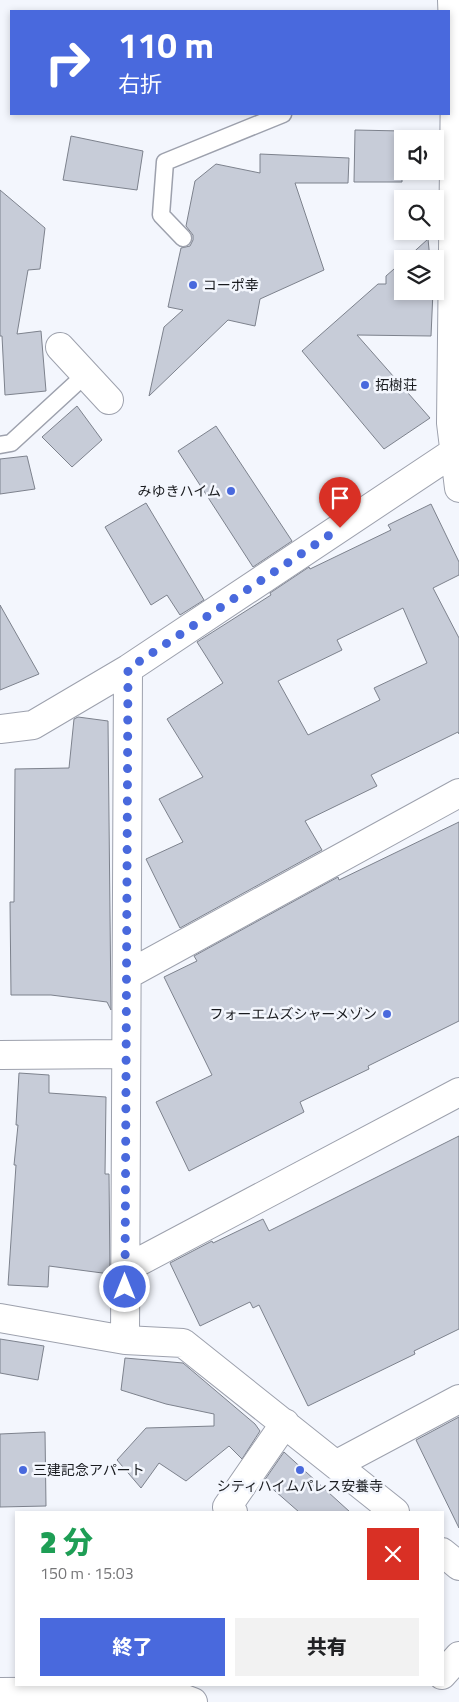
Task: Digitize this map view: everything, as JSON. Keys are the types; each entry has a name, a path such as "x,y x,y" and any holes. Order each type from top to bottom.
{"street":[{"path":"452,0 454,94 454,452 459,488"},
{"path":"60,347 109,400"},
{"path":"0,728 33,725 128,669 454,452"},
{"path":"125,1340 128,669"},
{"path":"127,975 459,793"},
{"path":"0,1055 126,1054"},
{"path":"125,1269 459,1092"},
{"path":"0,1318 125,1340 183,1344 394,1511"},
{"path":"336,1464 459,1399"},
{"path":"231,1511 226,1508 285,1423"},
{"path":"444,1554 459,1566"},
{"path":"444,1673 459,1656"},
{"path":"0,1692 113,1697 164,1691 193,1702"}],"lane":[{"path":"183,238 161,215 165,162 281,115"},
{"path":"0,444 11,443 85,375"}],"building":[{"path":"355,130 394,131 394,180 402,180 402,182 354,182"},
{"path":"71,136 143,151 137,190 63,180"},
{"path":"260,154 349,158 348,183 295,183 324,270 260,299 255,326 228,320 149,396 164,327 183,310 168,307 181,248 190,246 193,240 193,235 186,226 195,181 216,164 260,173"},
{"path":"0,190 45,228 40,269 28,270 17,334 41,331 46,391 5,395 2,336 0,336"},
{"path":"427,240 428,240 429,250 416,250"},
{"name":"拓樹荘","path":"394,269 394,300 433,300 431,336 357,335 430,418 384,449 302,351 378,284 386,284 386,276"},
{"path":"77,406 102,440 72,467 42,437"},
{"name":"みゆきハイム","path":"216,426 292,541 253,567 178,451"},
{"path":"27,456 35,489 0,494 0,459"},
{"path":"146,503 204,600 180,615 167,595 151,605 105,527"},
{"path":"431,504 459,562 459,575 433,588 459,638 459,734 458,732 371,775 377,786 305,821 322,850 180,928 146,859 183,842 159,799 203,777 167,719 223,683 197,642 271,595 270,593 309,567 310,569 391,530 388,525","holes":["403,608 427,663 374,688 380,700 308,735 278,681 342,650 337,640"]},
{"path":"0,605 39,674 0,690"},
{"path":"78,717 108,721 111,1010 107,1002 51,995 11,995 10,902 14,902 15,769 69,768 74,719"},
{"path":"459,822 459,1021 368,1066 369,1069 300,1102 304,1112 189,1171 156,1102 212,1075 164,977 197,961 194,956 338,877 339,880"},
{"path":"19,1073 49,1075 49,1093 106,1097 105,1174 109,1174 110,1274 49,1266 48,1287 8,1285 16,1165 14,1165 18,1125 16,1125"},
{"path":"459,1136 459,1329 414,1351 415,1354 308,1406 259,1305 253,1308 250,1302 200,1326 170,1263 212,1241 213,1243 263,1219 269,1231"},
{"path":"0,1339 44,1346 38,1380 0,1373"},
{"path":"125,1358 183,1363 255,1424 260,1431 242,1459 229,1446 186,1481 159,1463 141,1488 117,1460 146,1428 214,1426 214,1414 166,1404 121,1390"},
{"path":"459,1417 459,1528 416,1440"},
{"name":"三建記念アパート","path":"45,1432 46,1506 0,1507 0,1434"},
{"name":"シティハイムパレス安養寺","path":"284,1452 349,1511 298,1511 264,1481"}],"place":[{"name":"コーポ幸","path":"193,285"},
{"name":"拓樹荘","path":"365,385"},
{"name":"みゆきハイム","path":"231,491"},
{"name":"フォーエムズシャーメゾン","path":"387,1014"},
{"name":"三建記念アパート","path":"23,1470"},
{"name":"シティハイムパレス安養寺","path":"300,1470"}],"route":[{"path":"125,1287 128,669 340,528"}]}
